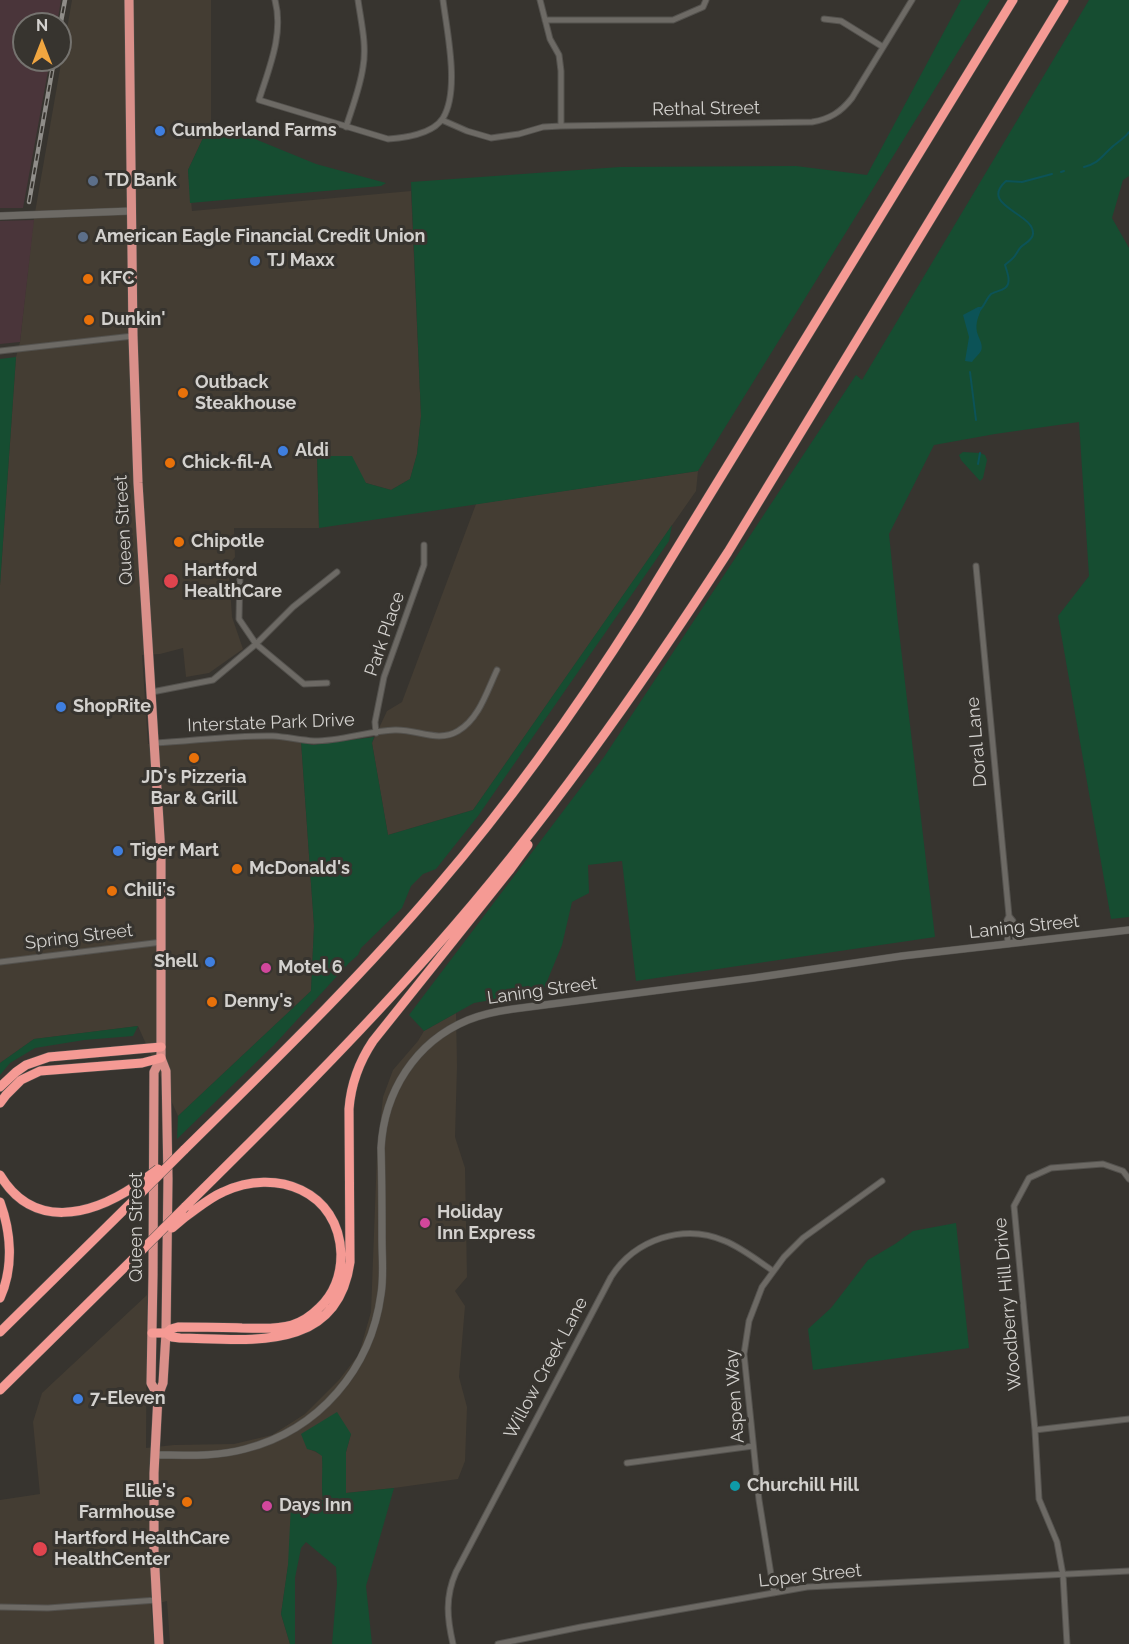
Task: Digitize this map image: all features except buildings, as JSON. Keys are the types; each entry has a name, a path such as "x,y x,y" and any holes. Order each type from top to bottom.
{"highway":[{"name":"Queen Street","path":"129,0 133,336 138,489 161,854 161,1058 166,1071 168,1191 166,1333 163,1383 158,1396 155,1455 154,1551 159,1644"},
{"path":"0,1332 332,1003 469,848 557,733 638,612 1013,0"},
{"path":"152,1333 166,1333 180,1338 260,1339 284,1336 307,1328 318,1321 336,1303 346,1283 350,1262 349,1109 352,1085 367,1050 509,871 668,643 728,552 1065,0"},
{"path":"0,1390 133,1259 185,1212 334,1058 434,949 504,865 589,756"},
{"path":"0,1087 26,1065 49,1057 161,1047"},
{"name":"Queen Street","path":"158,1396 151,1383 154,1072 161,1058"},
{"path":"0,1103 21,1080 40,1071 142,1063 161,1058"},
{"path":"0,1175 10,1189 29,1204 40,1209 64,1213 97,1207 119,1197 184,1150"},
{"path":"166,1333 178,1327 271,1328 292,1325 321,1306 333,1290 340,1271 340,1241 333,1221 320,1203 310,1195 287,1184 262,1182 237,1186 185,1212"},
{"path":"0,1202 10,1248 6,1280 0,1298"}],"street":[{"path":"275,0 278,29 276,48 259,100 388,139 408,137 427,131 442,120 451,94 452,67 443,0"},
{"path":"346,127 364,65 364,43 358,0"},
{"path":"540,0 550,39 559,55 561,126"},
{"path":"545,20 672,20 703,7 706,0"},
{"name":"Rethal Street","path":"442,120 491,138 519,134 543,127 561,126 824,120 835,115 852,98 912,0"},
{"path":"824,19 831,18 841,21 884,47"},
{"path":"0,216 131,211"},
{"path":"0,351 133,336"},
{"name":"Park Place","path":"376,733 375,722 384,677 424,566 424,545"},
{"name":"Doral Lane","path":"976,566 1008,916 1006,922 1012,943"},
{"path":"240,572 239,619 256,644 304,684 327,683"},
{"path":"152,692 213,680 256,644 293,607 337,572"},
{"name":"Interstate Park Drive","path":"155,743 250,736 276,736 314,741 397,730 443,736 457,732 469,723 476,714 497,670"},
{"name":"Laning Street","path":"155,1455 229,1452 275,1439 318,1412 349,1378 358,1365 376,1323 382,1291 381,1148 387,1110 397,1085 412,1061 432,1042 455,1026 482,1015 513,1009 902,956 1129,930"},
{"name":"Spring Street","path":"0,962 162,942"},
{"name":"Woodberry Hill Drive","path":"1067,1644 1064,1575 1057,1542 1039,1499 1035,1430 1014,1206 1029,1178 1051,1168 1103,1164 1123,1171 1129,1179"},
{"name":"Aspen Way","path":"774,1593 759,1500 744,1362 749,1321 762,1287 784,1257 803,1238 882,1181"},
{"name":"Willow Creek Lane","path":"453,1644 447,1607 449,1591 456,1572 611,1277 620,1266 636,1250 655,1240 670,1235 691,1234 729,1242 773,1271"},
{"path":"1035,1430 1129,1419"},
{"path":"627,1463 753,1446"},
{"name":"Loper Street","path":"498,1644 807,1587 1129,1571"},
{"path":"0,1607 48,1608 156,1600"}],"shaded area":[{"path":"0,0 61,0 59,12 12,12 12,72 48,72 23,208 0,208"},
{"path":"72,0 211,0 211,121 188,170 192,211 411,191 421,416 417,454 410,479 391,490 366,483 317,456 319,528 234,528 235,557 229,564 228,571 232,617 243,649 209,673 186,677 183,648 160,654 142,655 148,744 249,734 301,741 314,926 311,991 178,1116 138,1026 34,1039 0,1063 0,585 16,357 20,342 33,224 59,72 72,72 72,12 70,12"},
{"path":"34,220 20,342 0,344 0,221"},
{"path":"698,471 696,491 473,810 388,835 372,743 387,711 402,702 476,504"},
{"path":"456,1013 455,1137 465,1168 467,1277 455,1291 465,1306 459,1377 467,1407 465,1461 458,1479 346,1493 346,1452 351,1434 307,1448 322,1455 323,1501 288,1566 281,1614 290,1644 170,1644 167,1601 151,1605 154,1644 0,1644 0,1500 40,1494 33,1422 42,1393 147,1295 146,1448 234,1444 272,1435 305,1414 339,1380 359,1354 371,1312 377,1155 383,1097 393,1070 424,1031"}],"green space":[{"path":"961,0 990,0 698,471 319,528 317,456 352,456 366,483 391,490 410,479 417,454 421,416 411,182 620,167 796,166 867,175"},
{"path":"1089,0 1129,0 1129,176 1123,180 1112,218 1129,248 1129,917 1111,919 1058,616 1089,576 1079,422 995,434 934,445 889,534 935,937 636,981 622,861 588,865 589,893 572,902 562,945 543,991 474,1003 424,1031 409,1015 604,757 856,375 862,380"},
{"path":"211,121 316,164 386,183 381,186 190,203 188,170"},
{"path":"16,357 0,585 0,359"},
{"path":"963,452 985,455 987,460 983,478 980,481 961,460 959,455"},
{"path":"672,525 669,541 478,816 436,869 423,874 411,886 402,908 361,948 358,955 274,1045 177,1139 178,1116 311,991 314,926 301,741 312,745 374,737 372,743 388,835 473,810"},
{"path":"138,1026 133,1036 84,1040 35,1048 10,1063 0,1075 0,1063 34,1039"},
{"path":"956,1223 969,1348 813,1370 808,1329 831,1308 868,1260 913,1231"},
{"path":"337,1412 351,1434 346,1452 346,1493 394,1488 366,1586 372,1644 332,1644 337,1584 336,1567 306,1542 301,1548 295,1578 295,1644 290,1644 281,1614 288,1565 291,1505 323,1500 322,1456 307,1449 301,1434"}],"water":[{"path":"982,307 977,332 982,349 972,362 965,361 969,337 963,315"}],"waterway":[{"path":"1084,167 1099,160 1129,132"},
{"path":"980,310 991,294 1007,286 1008,277 1005,265 1033,234 1026,220 1003,203 999,197 999,190 1006,181 1022,182 1052,174"},
{"path":"970,372 976,420"},
{"path":"978,464 980,453"}],"railway":[{"path":"63,12 65,0"},
{"path":"29,202 52,72"}],"place":[{"name":"Cumberland Farms","path":"160,131"},
{"name":"TD Bank","path":"93,181"},
{"name":"American Eagle Financial Credit Union","path":"83,237"},
{"name":"TJ Maxx","path":"255,261"},
{"name":"KFC","path":"88,279"},
{"name":"Dunkin'","path":"89,320"},
{"name":"Outback Steakhouse","path":"183,393"},
{"name":"Aldi","path":"283,451"},
{"name":"Chick-fil-A","path":"170,463"},
{"name":"Chipotle","path":"179,542"},
{"name":"Hartford HealthCare","path":"171,581"},
{"name":"ShopRite","path":"61,707"},
{"name":"JD's Pizzeria Bar & Grill","path":"194,758"},
{"name":"Tiger Mart","path":"118,851"},
{"name":"McDonald's","path":"237,869"},
{"name":"Chili's","path":"112,891"},
{"name":"Shell","path":"210,962"},
{"name":"Motel 6","path":"266,968"},
{"name":"Denny's","path":"212,1002"},
{"name":"Holiday Inn Express","path":"425,1223"},
{"name":"7-Eleven","path":"78,1399"},
{"name":"Churchill Hill","path":"735,1486"},
{"name":"Ellie's Farmhouse","path":"187,1502"},
{"name":"Days Inn","path":"267,1506"},
{"name":"Hartford HealthCare HealthCenter","path":"40,1549"}]}
